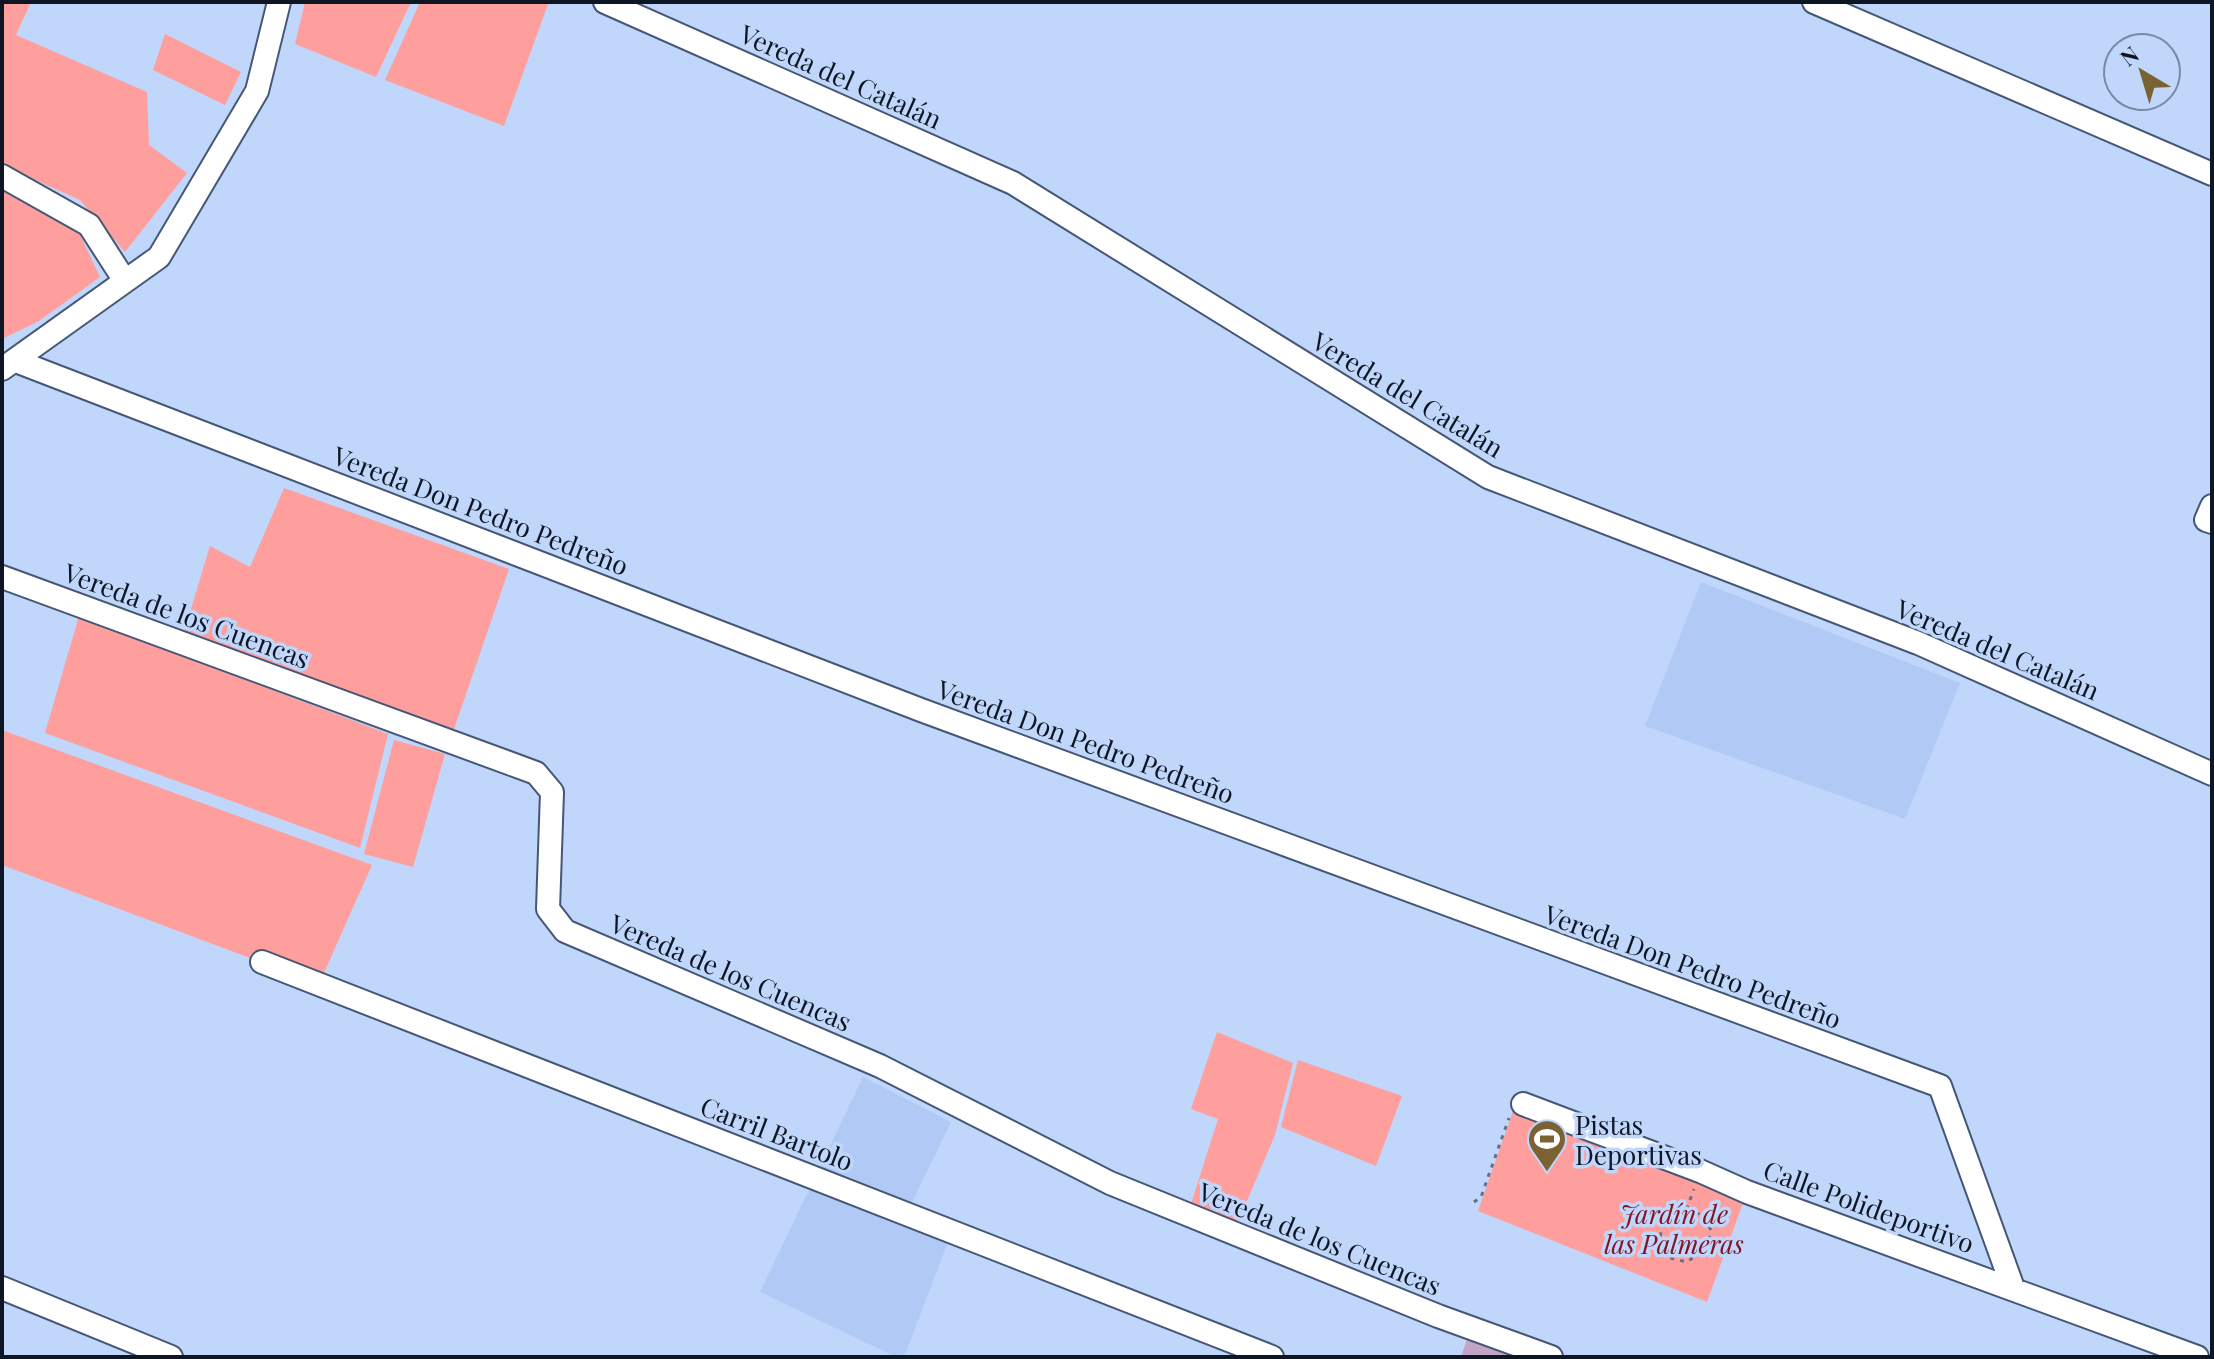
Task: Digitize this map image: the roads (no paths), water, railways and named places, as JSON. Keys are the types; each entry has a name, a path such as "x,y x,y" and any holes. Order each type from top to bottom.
{"street":[{"path":"9,365 159,257 257,91 279,2"},
{"name":"Vereda del Catalán","path":"605,2 1013,183 1488,477 1918,643 2212,774"},
{"path":"1814,2 2212,174"},
{"path":"2,176 89,225 125,281"},
{"name":"Vereda Don Pedro Pedreño","path":"9,365 921,710 1940,1086 2013,1288"},
{"name":"Vereda de los Cuencas","path":"2,577 536,773 552,792 548,909 565,931 880,1066 1110,1183 1438,1316 1551,1357"},
{"name":"Carril Bartolo","path":"262,962 1272,1357"},
{"name":"Calle Polideportivo","path":"1516,1110 1700,1171 1747,1192 2197,1357"},
{"path":"2,1288 171,1357"}],"place":[{"name":"Pistas Deportivas","path":"1547,1173"}],"park label":[{"name":"Jardín de las Palmeras","path":"1674,1228"}]}
